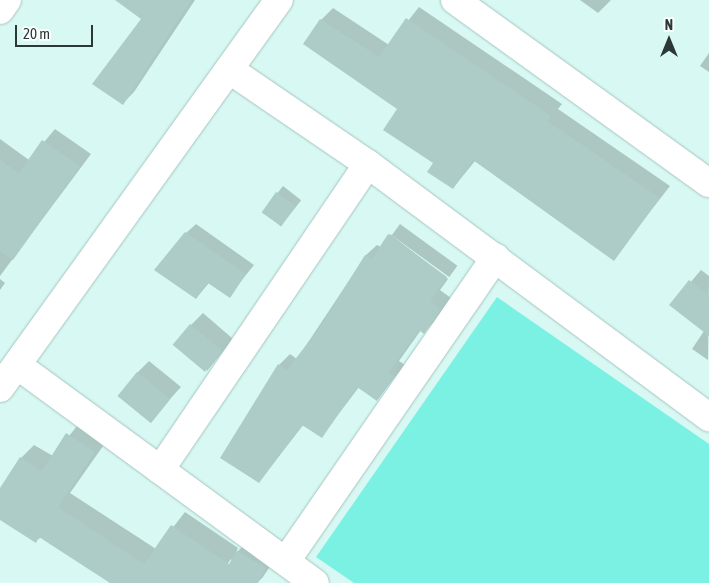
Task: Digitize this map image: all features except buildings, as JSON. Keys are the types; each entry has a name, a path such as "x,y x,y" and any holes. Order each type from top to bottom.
{"street":[{"path":"0,10 7,0"},
{"path":"0,388 279,0"},
{"path":"456,0 709,183"},
{"path":"230,70 368,164 496,257 709,417"},
{"path":"160,470 368,164"},
{"path":"286,561 496,257"},
{"path":"17,365 316,583"}],"shaded area":[{"path":"497,297 709,444 709,583 354,583 316,557"}]}
